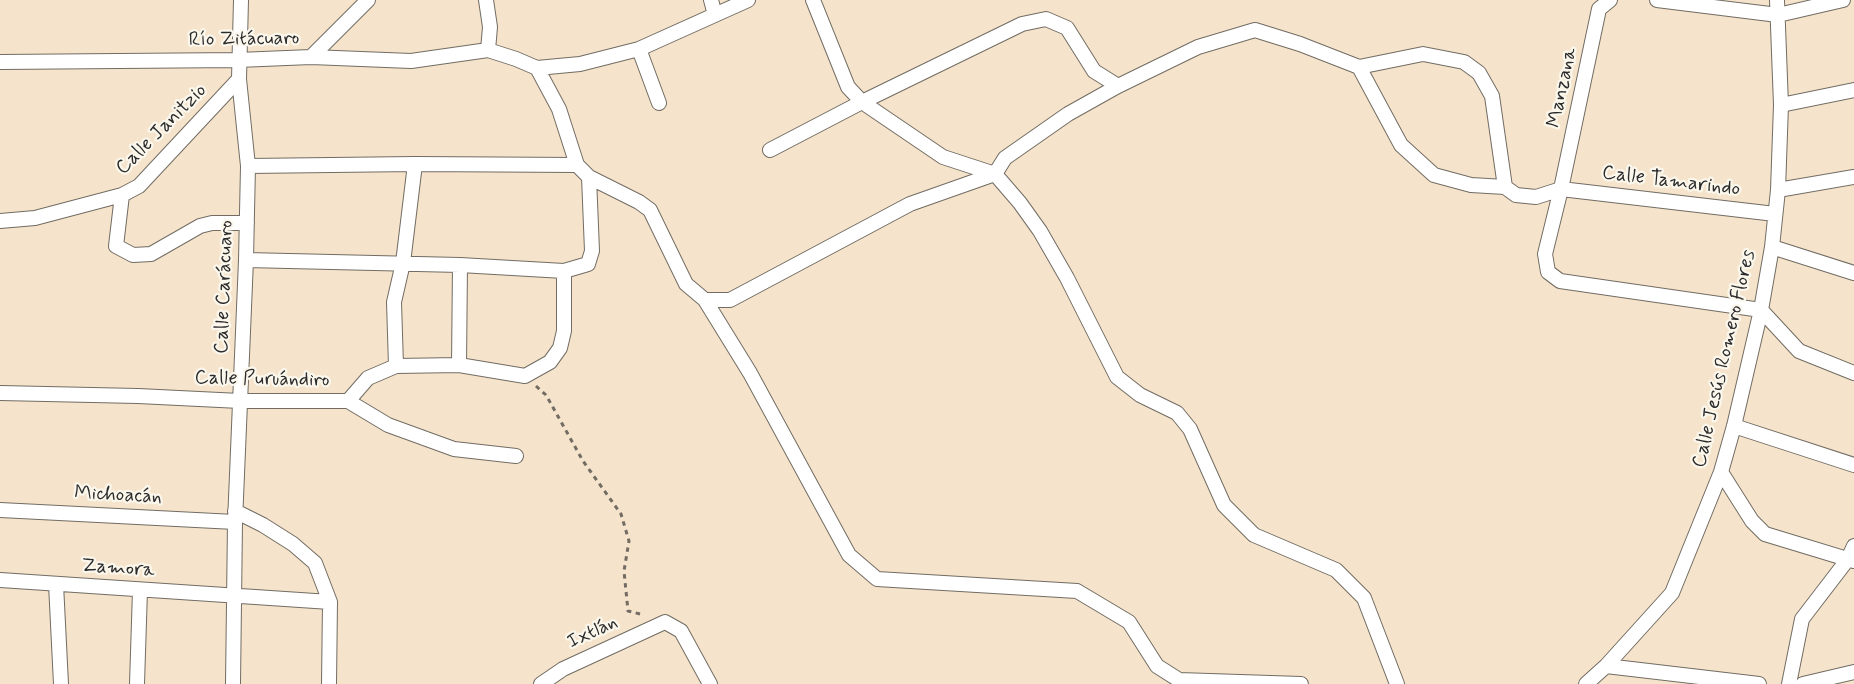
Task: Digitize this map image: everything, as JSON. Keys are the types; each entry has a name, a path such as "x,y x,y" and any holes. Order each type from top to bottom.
{"street":[{"name":"Calle Carácuaro","path":"232,684 235,517 248,166 238,60 240,0"},
{"path":"311,57 368,0"},
{"path":"486,0 490,27 488,50 537,68 580,64 639,48 748,0"},
{"path":"711,0 715,15"},
{"path":"813,0 848,87 862,102 944,157 995,174 1020,203 1040,231 1067,278 1117,376 1140,395 1177,413 1190,429 1224,505 1254,535 1336,570 1364,598 1397,684"},
{"name":"Manzana","path":"1610,0 1599,9 1562,189 1545,254 1548,272 1560,281 1761,310"},
{"path":"1657,0 1778,15 1843,0"},
{"name":"Calle Jesús Romero Flores","path":"1586,684 1606,666 1672,593 1721,472 1734,426 1761,310 1772,247 1778,189 1780,105 1777,0"},
{"path":"770,150 1022,24 1046,19 1067,28 1094,70 1118,86"},
{"path":"705,300 730,300 910,204 995,174 1005,158 1068,114 1118,86 1198,47 1255,30 1300,44 1359,67 1423,54 1464,62 1479,73 1492,96 1505,187"},
{"path":"639,48 659,103"},
{"name":"Río Zitácuaro","path":"0,62 238,60 311,57 411,61 488,50"},
{"path":"1359,67 1401,145 1434,175 1471,185 1505,187 1516,195 1536,197 1562,189"},
{"path":"537,68 559,109 578,165 589,177 639,202 650,210 686,284 705,300 750,373 849,555 878,579 1077,591 1129,622 1157,666 1179,680 1301,684"},
{"name":"Calle Janitzio","path":"0,221 35,218 122,195 138,186 239,79"},
{"path":"1780,105 1854,90"},
{"path":"396,366 393,302 404,263 415,164"},
{"path":"248,166 578,165"},
{"path":"246,260 404,263 564,271 588,264 592,251 589,177"},
{"path":"1778,189 1854,177"},
{"name":"Calle Tamarindo","path":"1562,189 1775,214"},
{"path":"122,195 116,246 133,255 151,254 200,226 212,223 247,223"},
{"path":"1772,247 1854,273"},
{"path":"459,364 460,265"},
{"path":"525,376 550,362 560,348 564,331 564,271"},
{"path":"1761,310 1799,351 1854,373"},
{"name":"Calle Puruándiro","path":"0,393 240,401 348,401 368,378 396,366 459,364 525,376"},
{"path":"348,401 388,424 454,449 516,456"},
{"path":"1734,426 1854,465"},
{"path":"1721,472 1752,521 1765,534 1852,555 1802,619 1790,684"},
{"name":"Michoacán","path":"0,510 235,517"},
{"path":"235,517 263,525 293,544 315,563 330,602 329,684"},
{"name":"Zamora","path":"0,580 330,602"},
{"path":"56,584 61,684"},
{"path":"137,684 140,590"},
{"path":"665,621 681,632 710,684"},
{"name":"Ixtlán","path":"540,684 563,669 665,621"},
{"path":"1606,666 1759,684"},
{"path":"1803,684 1854,672"}],"path":[{"path":"525,376 546,395 583,461 621,514 629,541 624,571 628,610 665,621"}]}
